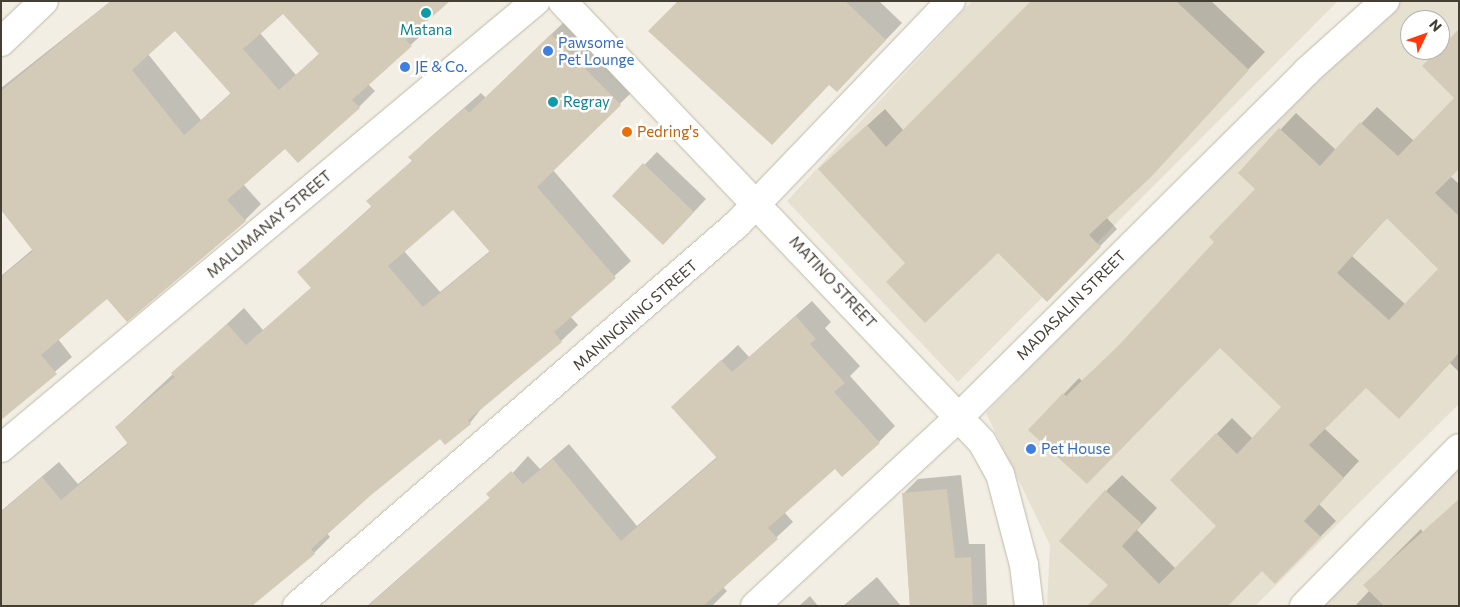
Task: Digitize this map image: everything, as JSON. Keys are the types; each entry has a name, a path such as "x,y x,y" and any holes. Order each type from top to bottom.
{"street":[{"path":"1,42 44,1"},
{"name":"MALUMANAY STREET","path":"1,448 536,1"},
{"name":"MATINO STREET","path":"562,1 759,204 960,416 982,442 1000,474 1024,565 1028,606"},
{"name":"MANINGNING STREET","path":"297,606 759,204 951,1"},
{"name":"MADASALIN STREET","path":"755,606 960,416 1307,71 1385,1"},
{"path":"1304,606 1459,448"}],"shaded area":[{"path":"972,1 1338,1 958,382 787,201"},
{"path":"1398,1 1459,1 1459,404 1255,606 1047,606 1050,545 986,413 1175,218"},
{"path":"1459,466 1459,606 1323,606"}],"building":[{"path":"111,1 450,1 406,40 412,46 352,100 360,108 298,163 285,149 227,200 246,221 127,322 107,299 41,355 57,374 1,420 1,277 33,251 1,210 1,91","holes":["283,14 319,54 279,90 243,49","175,31 231,94 184,135 132,70"]},
{"path":"678,1 845,1 886,40 837,92 829,85 772,145 648,31"},
{"path":"1031,1 1176,1 1249,70 1151,177 1089,235 1101,247 1047,302 998,253 925,323 886,282 905,263 818,169 867,125 886,147"},
{"path":"1459,29 1459,169 1435,193 1459,216 1459,353 1399,419 1366,388 1309,445 1344,478 1304,521 1321,537 1275,584 1262,571 1228,606 1087,606 1108,585 1059,541 1105,490 1142,524 1122,546 1159,584 1216,526 1170,480 1216,433 1237,454 1281,407 1220,348 1087,484 1028,430 1063,393 1066,396 1119,345 1214,242 1209,237 1255,189 1238,173 1279,128 1320,166 1360,122 1398,156 1454,98 1422,66 1428,60 1450,60 1450,38","holes":["1387,218 1438,269 1389,320 1337,273"]},
{"path":"551,34 621,105 537,187 616,278 554,332 562,342 468,420 471,424 445,445 440,439 370,496 311,549 315,554 252,606 1,606 1,512 42,477 61,500 128,444 115,427 175,377 171,373 227,324 246,345 311,288 297,272 372,207 366,201 412,161 408,157 465,108 469,113","holes":["453,210 490,252 423,307 388,266"]},
{"path":"643,163 694,212 663,245 612,196"},
{"path":"796,316 816,339 810,344 845,383 834,392 880,443 842,477 835,469 768,528 778,539 703,606 368,606 490,498 486,494 511,471 523,484 553,459 621,541 717,458 671,407 721,360 732,372"},
{"path":"947,489 955,558 971,557 973,606 910,606 902,493"},
{"path":"1459,499 1459,606 1384,606 1363,585"}],"place":[{"name":"Matana","path":"426,13"},
{"name":"Pawsome Pet Lounge","path":"548,51"},
{"name":"JE & Co.","path":"405,67"},
{"name":"Regray","path":"553,102"},
{"name":"Pedring's","path":"627,132"},
{"name":"Pet House","path":"1031,449"}]}
